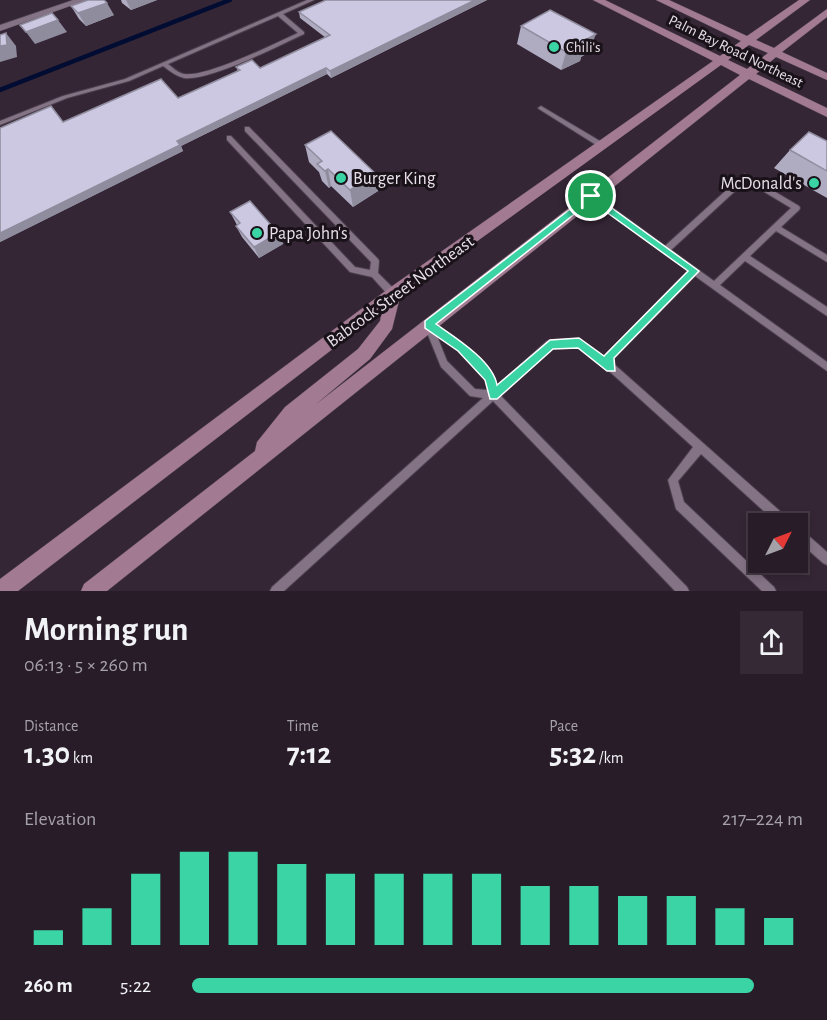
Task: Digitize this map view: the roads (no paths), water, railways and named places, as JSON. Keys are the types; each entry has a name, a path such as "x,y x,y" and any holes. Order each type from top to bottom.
{"main road":[{"name":"Palm Bay Road Northeast","path":"598,0 827,113"},
{"name":"Palm Bay Road Northeast","path":"661,0 827,77"},
{"name":"Babcock Street Northeast","path":"1,591 393,294 805,0"},
{"path":"91,591 827,12"},
{"path":"246,468 291,413 364,354 387,324 393,294"}],"street":[{"path":"0,28 82,0"}],"lane":[{"path":"0,123 65,97 106,87 311,0"},
{"path":"164,64 177,74 190,76 241,59 302,33 279,14"},
{"path":"541,108 603,146"},
{"path":"247,129 375,261 374,274"},
{"path":"229,138 353,270 374,274 393,294"},
{"path":"666,250 745,177 796,208 715,285"},
{"path":"591,196 827,367"},
{"path":"775,227 827,259"},
{"path":"744,256 827,312"},
{"path":"611,367 609,357 694,271"},
{"path":"428,325 444,364 473,393 494,395"},
{"path":"428,325 461,347 490,378 494,395 682,591"},
{"path":"276,591 550,345 579,343 611,367 773,513"},
{"path":"699,448 673,480 680,505 770,591"},
{"path":"808,543 827,559"}],"waterway":[{"path":"0,90 230,0"}],"place":[{"name":"Chili's","path":"554,47"},
{"name":"Burger King","path":"341,178"},
{"name":"McDonald's","path":"814,183"},
{"name":"Papa John's","path":"257,233"}]}
